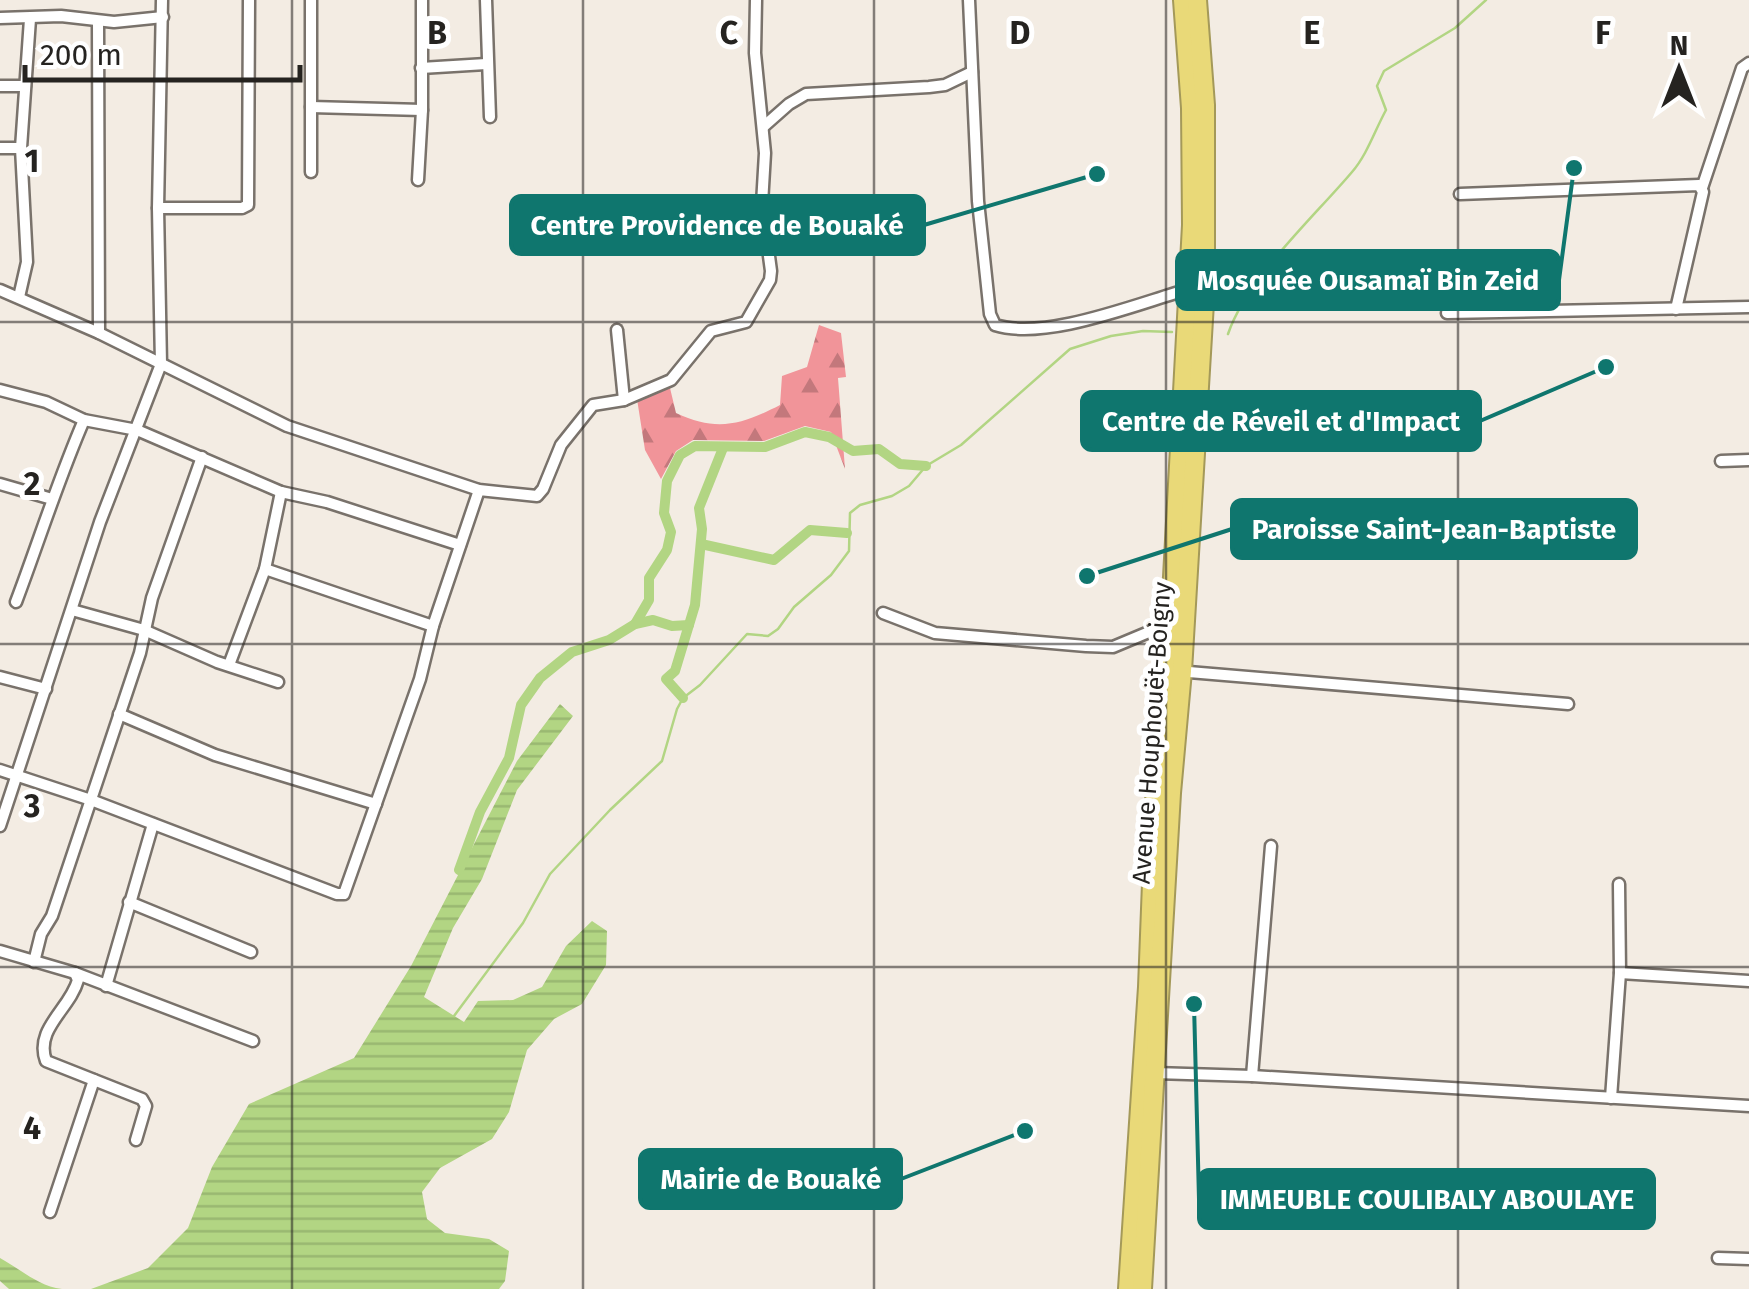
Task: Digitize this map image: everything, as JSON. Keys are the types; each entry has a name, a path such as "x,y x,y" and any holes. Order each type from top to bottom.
{"highway":[{"name":"Avenue Houphouët-Boigny","path":"1142,1289 1170,793 1174,671 1170,624 1188,288 1192,126 1183,0"},
{"name":"Avenue Houphouët-Boigny","path":"1128,1289 1148,987 1156,780 1174,671 1198,435 1207,224 1205,106 1197,0"}],"street":[{"path":"0,826 100,522 161,364 158,208 162,0"},
{"path":"158,208 248,205 249,0"},
{"path":"310,172 311,0"},
{"path":"418,180 422,0"},
{"path":"486,0 490,117"},
{"path":"0,290 99,332 287,426 479,490 537,496 544,489 562,445 593,405 624,400 671,380 712,331 740,325 752,316 771,271 762,204 766,184 756,53 756,3 767,0"},
{"path":"969,0 978,200 990,314 995,325 1010,330 1045,329 1188,288"},
{"path":"0,18 61,16 98,22 163,17"},
{"path":"19,297 27,262 21,148 30,18"},
{"path":"98,22 99,332"},
{"path":"421,68 486,64"},
{"path":"1676,309 1702,188 1742,68 1749,64"},
{"path":"763,127 806,94 929,88 972,72"},
{"path":"0,86 25,86"},
{"path":"311,107 422,110"},
{"path":"0,148 21,148"},
{"path":"1460,194 1700,185 1702,188"},
{"path":"1447,313 1749,307"},
{"path":"617,330 624,400"},
{"path":"0,390 46,402 84,420 137,430 281,492 327,502 460,545"},
{"path":"16,602 84,420"},
{"path":"34,962 40,934 52,916 119,714 152,598 202,457"},
{"path":"1720,460 1749,460"},
{"path":"0,484 52,498"},
{"path":"0,770 344,894 420,679 479,490"},
{"path":"230,665 265,568 281,492"},
{"path":"265,568 434,626"},
{"path":"72,610 144,630 278,682"},
{"path":"883,613 935,632 1112,647 1170,624"},
{"path":"1174,671 1568,704"},
{"path":"0,677 46,689"},
{"path":"119,714 215,755 376,804"},
{"path":"106,986 153,824"},
{"path":"1252,1076 1271,846"},
{"path":"1610,1098 1620,972 1618,884"},
{"path":"129,902 252,952"},
{"path":"0,951 74,973 253,1041"},
{"path":"1620,972 1749,981"},
{"path":"74,973 78,980 74,992 45,1034 42,1050 46,1061 142,1099 146,1106 136,1140"},
{"path":"1155,1073 1749,1106"},
{"path":"50,1212 94,1080"},
{"path":"1718,1258 1749,1260"}],"green space":[{"path":"819,325 841,333 846,377 838,378 845,469 831,432 805,426 764,441 693,440 676,451 661,479 645,450 637,399 670,388 676,413 691,419 729,424 753,417 780,405 782,376 807,367"}],"shaded area":[{"path":"560,704 573,716 517,790 482,879 453,928 424,997 464,1022 478,1001 513,1000 542,987 566,946 592,921 607,931 606,965 582,1004 554,1019 527,1050 509,1112 492,1139 440,1168 422,1192 427,1219 445,1233 489,1239 509,1251 505,1281 499,1289 91,1289 148,1268 188,1228 212,1167 249,1104 354,1058 411,966 517,761"},
{"path":"0,1258 38,1281 62,1289 9,1289 0,1281"}],"waterway":[{"path":"1228,334 1250,291 1362,158 1386,110 1377,86 1384,71 1455,28 1486,0"},
{"path":"454,1016 523,923 550,874 662,761 683,698 747,634 768,636 778,629 794,607 831,575 849,551 850,513 860,505 892,496 909,486 926,466 961,445 1070,349 1111,336 1172,332"},
{"path":"635,624 649,600 649,578 667,550 671,532 664,513 667,481 680,455 695,446 765,447 805,432 829,437 853,451 879,449 900,464 926,466"},
{"path":"683,698 666,679 675,671 695,605 702,529 699,508 723,448"},
{"path":"701,544 774,560 810,530 847,533"},
{"path":"459,870 480,812 509,758 521,705 540,678 572,652 609,640 635,624 653,620 672,626 689,625"}],"place":[{"name":"Mosquée Ousamaï Bin Zeid","path":"1574,168"},
{"name":"Centre Providence de Bouaké","path":"1097,174"},
{"name":"Centre de Réveil et d'Impact","path":"1606,367"},
{"name":"Paroisse Saint-Jean-Baptiste","path":"1087,576"},
{"name":"IMMEUBLE COULIBALY ABOULAYE","path":"1194,1004"},
{"name":"Mairie de Bouaké","path":"1025,1131"}]}
